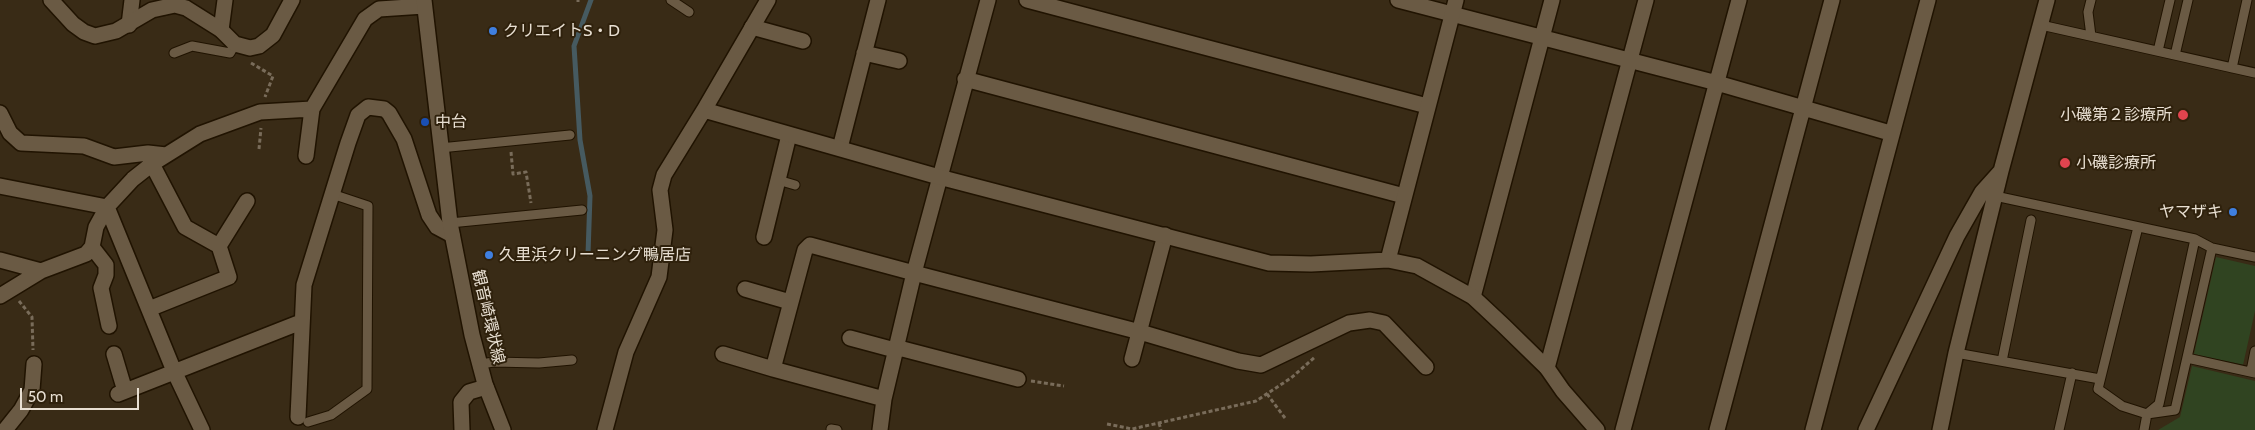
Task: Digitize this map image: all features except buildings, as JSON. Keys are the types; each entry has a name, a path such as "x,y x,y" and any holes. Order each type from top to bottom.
{"street":[{"path":"51,0 73,24 84,32 95,36 116,31 152,10 175,5 186,8 221,30 232,48 259,46 273,35 292,0"},
{"path":"129,25 132,0"},
{"path":"221,30 225,0"},
{"path":"605,430 626,352 659,277 666,230 660,190 664,175 768,0"},
{"path":"840,148 878,0"},
{"path":"880,430 884,399 895,347 965,79 988,0"},
{"path":"1027,0 1427,106"},
{"path":"1398,0 1454,7 1542,38 1717,83 1890,133"},
{"path":"1473,297 1552,0"},
{"path":"1547,368 1646,0"},
{"path":"1623,430 1739,0"},
{"path":"1717,430 1832,0"},
{"path":"1813,430 1890,133 1928,0"},
{"path":"1940,430 1956,353 2001,171 2048,0"},
{"path":"306,156 312,109 365,19 379,9 424,3"},
{"name":"観音崎環状線","path":"424,3 451,229 472,335 486,387 503,430"},
{"path":"1388,260 1454,7"},
{"path":"752,28 803,41"},
{"path":"864,54 899,61"},
{"path":"965,79 1404,196"},
{"path":"303,420 301,322 304,285 358,115 368,107 384,109 404,139 430,215 437,227 451,229"},
{"path":"6,293 41,271 86,254 92,247 96,227 108,207 133,179 152,164 200,134 260,112 312,109"},
{"path":"704,110 939,177 1269,263 1311,264 1388,260 1417,266 1473,297 1547,368 1563,391 1597,430"},
{"path":"0,113 10,133 21,143 84,146 114,157 148,153 166,155"},
{"path":"764,237 789,135"},
{"path":"149,309 229,277 219,246 185,227 152,164"},
{"path":"1866,430 1957,236 1982,192 2001,171"},
{"path":"0,186 108,207"},
{"path":"219,246 247,201"},
{"path":"108,207 174,371 202,430"},
{"path":"1132,359 1165,235"},
{"path":"773,369 805,250 810,245 1140,332 1238,361 1261,365 1350,323 1370,320 1384,323 1426,367"},
{"path":"92,247 106,265 106,275 101,288 109,326"},
{"path":"0,260 41,271"},
{"path":"745,289 790,302"},
{"path":"114,354 122,392 301,322"},
{"path":"850,338 891,349 895,347 1018,379"},
{"path":"723,354 884,399"},
{"path":"5,430 21,410 32,390 34,364"},
{"path":"462,430 461,402 469,392 486,387"}],"lane":[{"path":"671,0 689,12"},
{"path":"2091,36 2088,12 2092,0"},
{"path":"2158,52 2170,0"},
{"path":"2175,55 2188,0"},
{"path":"2232,68 2246,0"},
{"path":"2041,25 2255,73"},
{"path":"174,53 192,46 232,48"},
{"path":"440,148 570,135"},
{"path":"778,180 795,185"},
{"path":"303,420 331,415 367,389 368,206 332,194"},
{"path":"1995,196 2195,239 2212,248 2255,256"},
{"path":"451,229 582,210"},
{"path":"2002,361 2030,220"},
{"path":"2138,227 2098,389 2122,406 2147,414 2175,410 2212,248"},
{"path":"2144,430 2147,414 2159,404 2195,239"},
{"path":"2187,358 2253,372 2255,351"},
{"path":"1956,353 2100,378"},
{"path":"480,364 494,362 540,363 572,360"},
{"path":"2059,430 2072,373"}],"path":[{"path":"232,48 272,76 260,112 259,149"},
{"path":"509,141 513,174 526,172 533,216"},
{"path":"6,293 32,317 34,364"},
{"path":"1107,424 1132,429 1256,401 1319,354"},
{"path":"1018,379 1064,386"},
{"path":"1267,394 1285,418"},
{"path":"1159,423 1161,430"}],"green space":[{"path":"2216,257 2255,266 2255,311 2243,365 2194,354"},
{"path":"2192,366 2255,381 2255,430 2158,430 2180,417"}],"waterway":[{"path":"588,254 590,196 580,140 574,46 591,0"}],"place":[{"name":"クリエイトS・D","path":"493,31"},
{"name":"小磯第２診療所","path":"2183,115"},
{"name":"中台","path":"425,122"},
{"name":"小磯診療所","path":"2065,163"},
{"name":"ヤマザキ","path":"2233,212"},
{"name":"久里浜クリーニング鴨居店","path":"489,255"}]}
